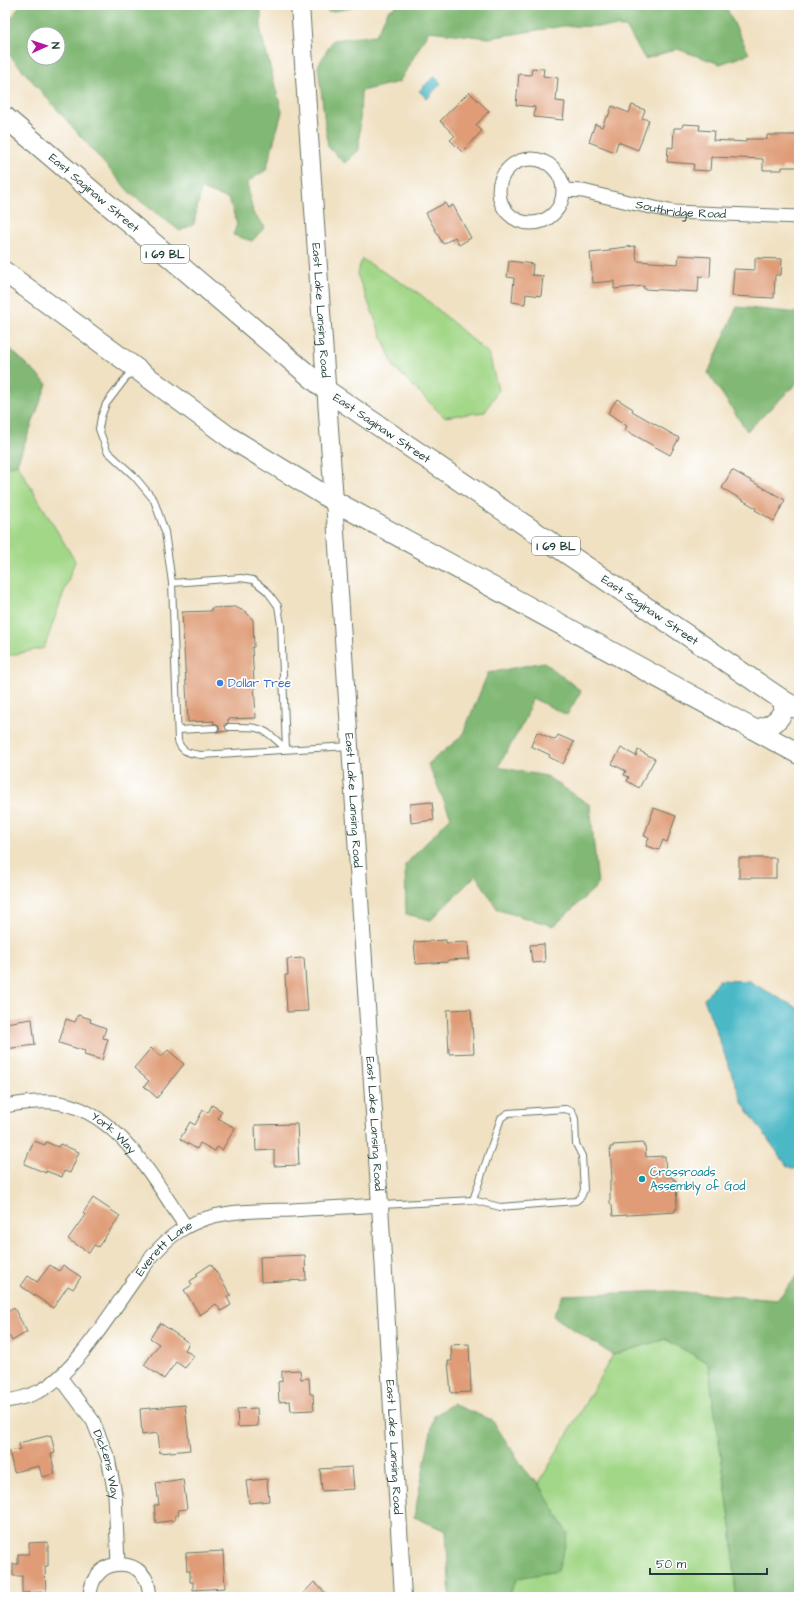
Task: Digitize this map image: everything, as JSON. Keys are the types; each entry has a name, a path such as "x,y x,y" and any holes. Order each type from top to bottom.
{"main road":[{"name":"East Lake Lansing Road","path":"300,5 334,501"},
{"name":"East Saginaw Street","path":"5,117 326,390 793,706"},
{"path":"5,272 229,437 334,501 799,754"},
{"path":"756,730 774,723 793,706"}],"street":[{"path":"527,159 548,163 556,170 562,180 564,190 558,210 551,217 541,222 531,224 516,219 504,209 500,199 499,188 502,178 508,169 527,159"},
{"name":"Southridge Road","path":"564,190 583,191 674,212 799,218"},
{"name":"East Lake Lansing Road","path":"334,501 380,1205 403,1597"},
{"name":"York Way","path":"5,1106 30,1101 54,1102 75,1107 95,1117 114,1130 132,1149 186,1227"},
{"name":"Everett Lane","path":"5,1401 14,1400 40,1391 60,1377 83,1351 151,1256 170,1238 186,1227 203,1219 224,1214 249,1211 380,1205"},
{"name":"Dickens Way","path":"60,1377 93,1421 108,1458 115,1494 118,1564"},
{"path":"90,1597 90,1588 94,1578 100,1571 108,1566 118,1564 128,1565 137,1569 144,1576 148,1585 149,1597"}],"lane":[{"path":"134,367 106,404 101,417 99,429 107,451 134,476 154,500 165,532 172,583 178,741 180,747 187,752 201,755 350,746"},
{"path":"172,583 241,578 253,580 267,591 278,606 281,625 286,749"},
{"path":"229,727 256,727 268,732 286,749"},
{"path":"178,730 214,728"},
{"path":"380,1205 473,1200 500,1207 576,1201 582,1197 584,1190 582,1156 576,1144 575,1119 572,1111 565,1108 508,1113 501,1118 473,1200"}],"green space":[{"path":"20,5 261,5 261,33 282,112 266,170 247,182 253,213 265,227 252,241 233,235 237,224 229,199 201,189 194,224 180,231 131,194 5,50 5,29"},
{"path":"326,5 351,5 351,8 328,12"},
{"path":"399,5 580,5 583,7 589,5 725,5 749,54 720,64 677,49 645,59 626,27 563,26 489,38 429,31 399,82 361,91 359,150 345,163 328,147 318,66 333,40 376,35 388,11"},
{"path":"362,259 420,294 489,354 498,390 485,412 444,417 394,367 357,274"},
{"path":"737,307 799,313 799,381 747,431 708,373"},
{"path":"5,344 47,384 17,464 5,468"},
{"path":"17,464 75,561 44,648 7,656 5,658 5,468"},
{"path":"544,662 581,691 567,715 532,698 526,718 498,767 546,776 590,805 598,885 554,926 498,910 476,875 431,920 406,914 405,865 451,817 428,764 462,736 488,673"},
{"path":"799,1274 799,1597 736,1597 732,1533 708,1363 665,1339 613,1355 553,1316 563,1295 673,1291 777,1300"},
{"path":"665,1339 708,1363 732,1533 736,1597 508,1597 518,1578 568,1535 539,1483 613,1355"},
{"path":"452,1404 492,1420 529,1476 539,1483 568,1535 558,1571 518,1578 508,1597 450,1597 446,1531 414,1517 434,1416"}],"water":[{"path":"434,76 441,83 427,99 419,91"},
{"path":"719,980 749,981 799,1009 799,1170 787,1166 743,1104 704,999"}],"building":[{"path":"532,68 544,69 543,76 558,78 556,101 565,102 563,120 534,117 535,107 516,105 519,74 531,75"},
{"path":"469,92 489,111 476,125 482,131 462,152 450,140 455,136 440,121"},
{"path":"632,105 645,110 642,118 649,120 638,150 618,142 615,152 589,142 595,124 602,127 612,106 629,113"},
{"path":"683,124 700,125 699,130 714,131 713,140 746,142 746,139 767,139 767,135 799,135 799,167 782,167 782,170 763,170 763,159 711,157 710,171 693,170 694,164 667,162 668,147 673,148 674,128 682,128"},
{"path":"445,203 448,208 453,205 471,238 459,245 455,237 443,244 426,213"},
{"path":"635,246 637,261 678,264 679,255 711,257 710,277 699,276 698,292 644,289 644,286 614,289 614,281 593,283 590,253"},
{"path":"755,258 782,259 781,275 775,275 774,298 732,296 734,269 755,270"},
{"path":"509,261 533,264 532,275 543,276 541,296 526,294 525,304 512,302 514,278 507,277"},
{"path":"617,399 633,409 632,411 679,438 670,455 625,430 627,426 608,413"},
{"path":"732,470 785,500 774,521 755,510 756,508 722,488"},
{"name":"Dollar Tree","path":"235,607 246,612 253,620 254,647 252,647 256,718 228,719 228,723 225,724 225,727 229,731 216,732 219,730 219,727 217,724 214,724 214,721 188,722 182,612 211,611 211,608"},
{"path":"537,732 555,740 558,735 574,742 563,764 549,757 550,755 531,746"},
{"path":"621,748 636,756 638,750 655,759 639,788 627,781 629,777 624,775 626,771 612,764"},
{"path":"432,802 434,820 411,823 410,804"},
{"path":"654,808 676,816 667,842 663,840 659,850 646,846 649,837 644,836"},
{"path":"739,858 776,858 776,878 739,878"},
{"path":"446,940 446,943 468,942 469,959 416,964 414,942"},
{"path":"544,944 545,962 532,963 530,945"},
{"path":"304,958 308,1011 287,1012 285,975 288,975 287,959"},
{"path":"471,1009 474,1053 449,1054 447,1010"},
{"path":"78,1015 91,1019 90,1022 106,1028 103,1038 108,1039 102,1060 84,1055 85,1051 59,1043 66,1019 75,1022"},
{"path":"32,1019 35,1045 5,1049 5,1023"},
{"path":"151,1048 161,1057 168,1050 184,1064 157,1098 144,1086 149,1081 134,1068"},
{"path":"212,1105 222,1111 218,1118 235,1128 222,1150 217,1147 215,1151 200,1143 197,1149 180,1139 190,1122 195,1125 203,1110 208,1113"},
{"path":"297,1124 299,1165 274,1166 274,1150 256,1151 255,1125"},
{"path":"34,1141 45,1145 46,1142 58,1147 60,1144 79,1152 70,1173 64,1171 62,1177 46,1171 46,1173 24,1164"},
{"name":"Crossroads Assembly of God","path":"643,1143 645,1146 646,1157 665,1156 666,1177 673,1177 673,1180 676,1180 677,1209 675,1209 675,1212 613,1216 612,1205 610,1203 610,1180 612,1180 610,1147 613,1147 613,1145"},
{"path":"93,1198 120,1216 98,1247 94,1245 89,1253 68,1239 85,1215 83,1213"},
{"path":"305,1255 306,1280 261,1282 260,1257"},
{"path":"211,1264 231,1295 227,1297 231,1305 221,1311 216,1304 200,1315 184,1290 192,1285 190,1281 198,1276 196,1274"},
{"path":"50,1265 59,1271 63,1265 81,1277 73,1289 68,1286 53,1308 21,1286 28,1276 37,1282"},
{"path":"14,1308 27,1332 12,1341 9,1335 5,1337 5,1313"},
{"path":"160,1323 189,1343 185,1350 194,1356 185,1368 176,1362 164,1379 144,1365 159,1344 150,1338"},
{"path":"469,1344 471,1392 451,1393 448,1361 452,1361 451,1345"},
{"path":"300,1370 301,1379 309,1378 310,1394 313,1394 314,1410 291,1411 290,1401 279,1402 278,1382 282,1381 282,1371"},
{"path":"185,1405 190,1450 160,1453 158,1433 142,1435 140,1409"},
{"path":"257,1408 258,1426 238,1427 237,1409"},
{"path":"51,1435 55,1453 51,1454 55,1474 42,1477 39,1466 14,1472 9,1451 20,1449 19,1443"},
{"path":"352,1467 354,1489 322,1491 320,1469"},
{"path":"183,1479 187,1509 178,1510 179,1515 175,1515 175,1520 156,1523 154,1505 159,1505 156,1483"},
{"path":"267,1479 269,1501 249,1503 246,1481"},
{"path":"48,1542 48,1566 45,1566 46,1592 22,1593 22,1576 13,1576 13,1564 18,1564 18,1554 29,1554 29,1543"},
{"path":"223,1551 225,1588 193,1590 193,1582 190,1582 190,1571 187,1571 186,1553"},
{"path":"314,1582 330,1597 300,1597"}],"place":[{"name":"Dollar Tree","path":"220,683"},
{"name":"Crossroads Assembly of God","path":"642,1179"}]}
